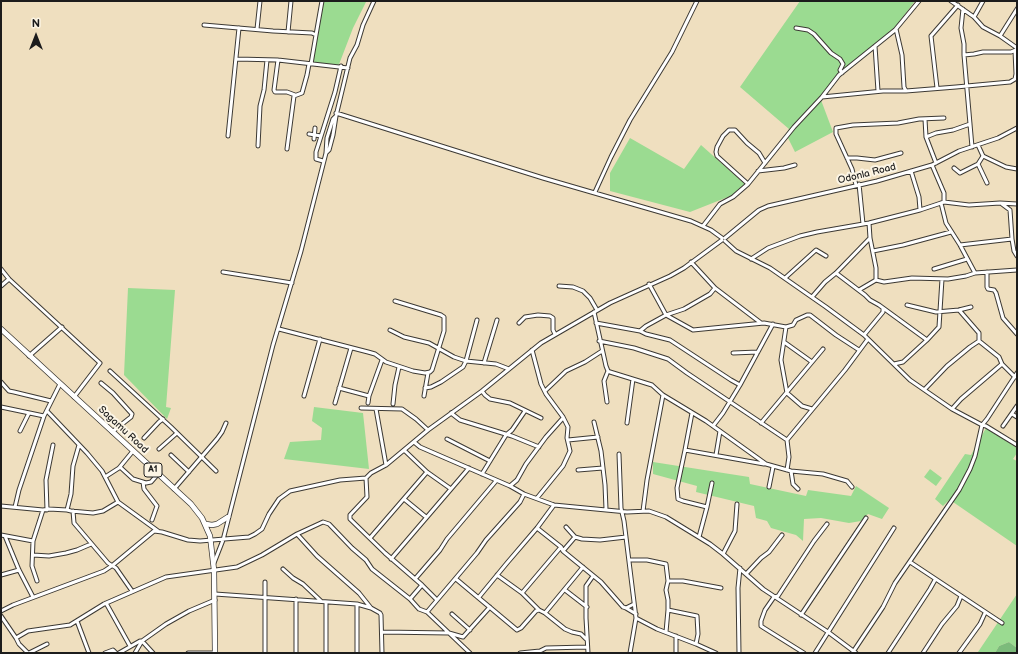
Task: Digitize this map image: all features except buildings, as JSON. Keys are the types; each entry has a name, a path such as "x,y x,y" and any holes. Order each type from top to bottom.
{"highway":[{"name":"Sagamu Road","path":"2,332 191,504 206,524 214,563 215,653"},
{"path":"206,524 217,524 228,517"}],"street":[{"path":"257,29 260,1"},
{"path":"288,32 291,1"},
{"path":"278,60 275,92 287,92 294,95 302,93 308,75 322,1"},
{"path":"214,563 223,540 292,283 326,153 328,138 333,119 336,114 350,58 357,45 363,25 374,1"},
{"path":"595,192 630,120 672,52 697,1"},
{"path":"703,226 720,204 733,197 748,184 794,127 842,73 896,29 919,1"},
{"path":"822,97 1012,81 1016,74 1014,50 1011,44 983,27 974,17 951,1"},
{"path":"974,17 983,1"},
{"path":"937,88 931,36 958,5"},
{"path":"963,9 961,28 964,44 966,86 972,147"},
{"path":"1000,36 1017,9"},
{"path":"204,25 288,32 310,32 316,35"},
{"path":"228,136 239,28"},
{"path":"796,28 808,30 814,34 831,53 840,59 843,64 840,71 842,73"},
{"path":"896,29 902,55 904,87 906,91"},
{"path":"1011,44 1014,50"},
{"path":"875,46 878,92"},
{"path":"964,55 1014,50"},
{"path":"237,59 278,60 348,68"},
{"path":"258,146 260,106 264,90 267,60"},
{"path":"323,161 316,158 316,152 335,92 341,66"},
{"path":"287,149 294,95"},
{"path":"336,114 543,178 663,212 703,226 723,239 736,251 770,268 785,278 864,335 910,380 952,409 986,426 1017,446"},
{"path":"863,224 858,185 836,134 836,128 854,125 898,123 919,119 944,118"},
{"path":"926,119 926,137 936,163"},
{"path":"926,137 970,124"},
{"path":"314,139 315,128"},
{"name":"Odonla Road","path":"366,478 370,473 377,471 386,465 428,430 555,334 595,311 649,284 670,276 723,239 764,207 858,185 932,165 959,152 998,138 1017,128"},
{"path":"748,184 717,156 717,147 724,136 729,130 735,130 759,153 765,163"},
{"path":"309,134 321,136"},
{"path":"978,145 984,156 1017,170"},
{"path":"847,158 875,160 901,153"},
{"path":"954,168 960,173 978,164 984,156"},
{"path":"978,164 987,183"},
{"path":"758,171 784,168 795,165"},
{"path":"932,165 944,193 942,203 945,222 960,245 975,273"},
{"path":"911,171 919,197 920,210"},
{"path":"751,259 768,248 800,236 869,223 942,203 969,205 1000,203 1017,204"},
{"path":"1000,203 1008,207 1010,210 1012,239 1014,251 1017,256"},
{"path":"869,223 870,238 876,268 876,280"},
{"path":"873,251 903,245 951,232"},
{"path":"812,297 825,282 836,273 870,238"},
{"path":"960,245 1012,239"},
{"path":"785,278 816,250 826,256"},
{"path":"934,269 967,259"},
{"path":"691,262 715,288 761,323"},
{"path":"1,269 9,279 100,363 74,397"},
{"path":"858,290 876,280 884,282 912,278 942,279 961,277 975,273 1017,270"},
{"path":"223,272 292,283"},
{"path":"987,272 987,287 996,293 1003,318 1017,334"},
{"path":"836,273 870,300 879,304 883,310 887,311 927,340"},
{"path":"1,286 9,279"},
{"path":"894,364 903,362 938,329 942,279"},
{"path":"649,284 666,315 692,330 761,323 786,327 793,325 796,320 810,315 859,350"},
{"path":"559,286 573,287 583,291 590,298 595,311 599,341 608,371 604,381 607,402"},
{"path":"640,331 666,315 684,309 710,294 715,288"},
{"path":"395,301 442,316 444,320 444,331 432,370 428,373 424,396"},
{"path":"907,305 940,312 971,307"},
{"path":"864,335 883,310"},
{"path":"959,310 979,333 979,341"},
{"path":"519,323 525,316 550,316 553,318 552,330 555,334"},
{"path":"425,388 432,387 460,369 466,361 477,320"},
{"path":"484,363 497,320"},
{"path":"596,323 640,331 675,342 685,351 740,385"},
{"path":"713,426 740,385 773,324"},
{"path":"29,356 62,327"},
{"path":"786,327 781,360 787,393 802,406 812,409"},
{"path":"279,329 375,354 382,360 399,367 428,373"},
{"path":"390,330 404,337 429,343 454,357 466,361 501,366 509,369"},
{"path":"798,489 793,484 789,470 787,440 868,339"},
{"path":"304,396 320,340"},
{"path":"599,341 634,348 668,359 686,373 787,440"},
{"path":"979,341 997,354 1002,364 1014,377"},
{"path":"925,389 947,366 970,346 979,341"},
{"path":"784,342 812,362"},
{"path":"335,403 350,348"},
{"path":"761,423 823,349"},
{"path":"532,350 540,382 546,394 568,427 570,451 566,461 537,498"},
{"path":"545,391 566,371 585,362 602,351"},
{"path":"733,353 758,352"},
{"path":"368,403 369,396 382,360"},
{"path":"952,409 961,399 1002,364"},
{"path":"393,404 399,367"},
{"path":"110,371 163,419 216,471"},
{"path":"608,371 652,385 663,395 713,426 766,464"},
{"path":"414,442 420,447 510,486 524,494 554,505 632,512 643,511 657,513 666,517 724,554 774,597 828,632 854,652 883,607 895,583 947,505 959,490 970,469 978,446 982,425 1017,373"},
{"path":"627,423 633,380"},
{"path":"1,382 14,392 51,400"},
{"path":"101,383 113,393 132,414 131,417 112,432"},
{"path":"15,508 19,490 44,416 60,384"},
{"path":"339,388 369,396"},
{"path":"482,390 490,399 510,403 541,418"},
{"path":"643,511 647,480 663,395"},
{"path":"1003,426 1017,406"},
{"path":"1,407 44,416"},
{"path":"361,408 395,408 406,411 428,430"},
{"path":"376,409 386,465"},
{"path":"47,411 102,471 118,502 158,531 188,540 223,540 249,536 259,532 279,499 290,491 340,480 366,478 367,497 349,517 437,600"},
{"path":"482,474 506,435 512,430 525,411"},
{"path":"20,431 28,412"},
{"path":"692,412 677,488 678,499 707,507"},
{"path":"451,413 460,420 539,447"},
{"path":"1012,414 1017,418"},
{"path":"510,486 517,480 526,464 551,431 563,418"},
{"path":"144,438 163,419"},
{"path":"594,422 603,468 606,509"},
{"path":"174,489 222,432 226,423"},
{"path":"716,455 720,431"},
{"path":"159,450 177,433"},
{"path":"568,440 598,437"},
{"path":"447,439 490,461"},
{"path":"37,581 32,566 34,555 33,541 45,510 45,487 53,445"},
{"path":"67,510 71,494 73,466 79,445"},
{"path":"404,450 427,472 451,489"},
{"path":"685,450 766,464 789,470 823,474 847,481 852,486"},
{"path":"105,477 120,467 133,451"},
{"path":"619,454 621,503 636,614 636,627 630,653"},
{"path":"171,455 189,472"},
{"path":"769,487 773,466"},
{"path":"120,467 130,477 143,482 151,482 158,474"},
{"path":"391,558 469,468"},
{"path":"578,470 603,468"},
{"path":"370,538 427,472"},
{"path":"415,579 496,480"},
{"path":"143,482 144,489 157,506 152,520"},
{"path":"699,537 712,483"},
{"path":"427,612 456,579 486,540 520,502 524,494"},
{"path":"404,499 426,517"},
{"path":"1,506 93,513 104,511 118,502"},
{"path":"724,554 735,531 737,504"},
{"path":"479,598 537,528 554,505"},
{"path":"73,511 74,521 91,544 125,580 132,591"},
{"path":"802,615 866,518"},
{"path":"16,638 28,630 64,626 77,621 106,603 166,577 237,567 262,555 320,522 326,522 366,560 372,569 410,599 420,609 427,612 470,653"},
{"path":"804,653 761,626 761,618 774,597 778,596 814,540 827,524"},
{"path":"566,527 575,536 582,539 600,540 626,537"},
{"path":"537,528 601,582 621,604 636,614"},
{"path":"815,653 894,528"},
{"path":"1,611 13,604 104,571 113,566 152,532 158,531"},
{"path":"297,534 317,556 359,593 372,608 381,614 382,653"},
{"path":"3,535 33,541"},
{"path":"3,535 33,597"},
{"path":"746,574 769,552 782,535"},
{"path":"563,551 575,536"},
{"path":"34,555 49,556 66,553 78,550 91,544"},
{"path":"522,593 561,547"},
{"path":"629,560 647,560 665,563 668,581 666,590 668,610 666,632"},
{"path":"910,562 1002,623"},
{"path":"283,568 321,601"},
{"path":"545,613 583,568"},
{"path":"739,653 738,588 740,568"},
{"path":"1,575 19,570"},
{"path":"497,575 522,593 537,609 545,613 568,631 581,634 586,639"},
{"path":"588,653 586,639 586,586 593,576"},
{"path":"456,579 517,630 521,628 537,609"},
{"path":"888,653 935,580"},
{"path":"668,581 683,581 721,588"},
{"path":"265,653 266,582"},
{"path":"410,599 422,585"},
{"path":"565,590 587,607"},
{"path":"215,594 357,604 372,608"},
{"path":"923,653 942,624 957,606 961,596"},
{"path":"296,599 296,653"},
{"path":"135,653 142,641 166,624 205,603 215,600"},
{"path":"583,604 587,601"},
{"path":"326,602 326,653"},
{"path":"106,603 130,646"},
{"path":"357,604 357,653"},
{"path":"626,608 634,604"},
{"path":"382,632 449,632 463,636 490,607"},
{"path":"668,610 697,616 698,634 696,644"},
{"path":"959,653 980,624 985,613"},
{"path":"452,614 470,630"},
{"path":"1,616 19,644 28,653 48,644"},
{"path":"636,618 657,629 696,644 706,649 708,652 716,653"},
{"path":"77,621 89,653"},
{"path":"440,632 442,626"},
{"path":"581,634 586,628"},
{"path":"676,636 676,653"},
{"path":"105,653 113,650 118,653 138,641 142,641"},
{"path":"142,641 153,653"},
{"path":"520,653 532,652 546,648 587,647"},
{"path":"188,653 215,653"}],"green space":[{"path":"323,1 366,2 353,28 338,67 314,66 314,57"},
{"path":"800,1 915,1 894,29 838,77 821,100 833,132 795,152 786,134 789,129 740,87"},
{"path":"630,138 684,169 701,145 746,185 733,195 690,212 610,191 610,173"},
{"path":"128,288 175,290 166,407 171,408 167,419 124,375"},
{"path":"314,407 363,413 369,469 284,459 290,442 321,440 322,428 312,421"},
{"path":"986,428 1017,448 1017,453 1013,459 1017,461 1017,546 953,502 949,500 943,506 935,499 965,454 971,455"},
{"path":"653,462 749,477 750,484 806,496 808,490 851,496 856,486 889,508 882,519 868,514 861,521 849,523 821,518 804,519 803,541 796,535 771,528 767,521 756,518 754,506 696,492 697,486 653,474"},
{"path":"930,469 942,478 936,486 924,477"},
{"path":"1017,594 1017,648 1009,642 999,646 995,653 978,652"},
{"path":"1009,642 1017,648 1017,653 995,653 999,646"}]}
